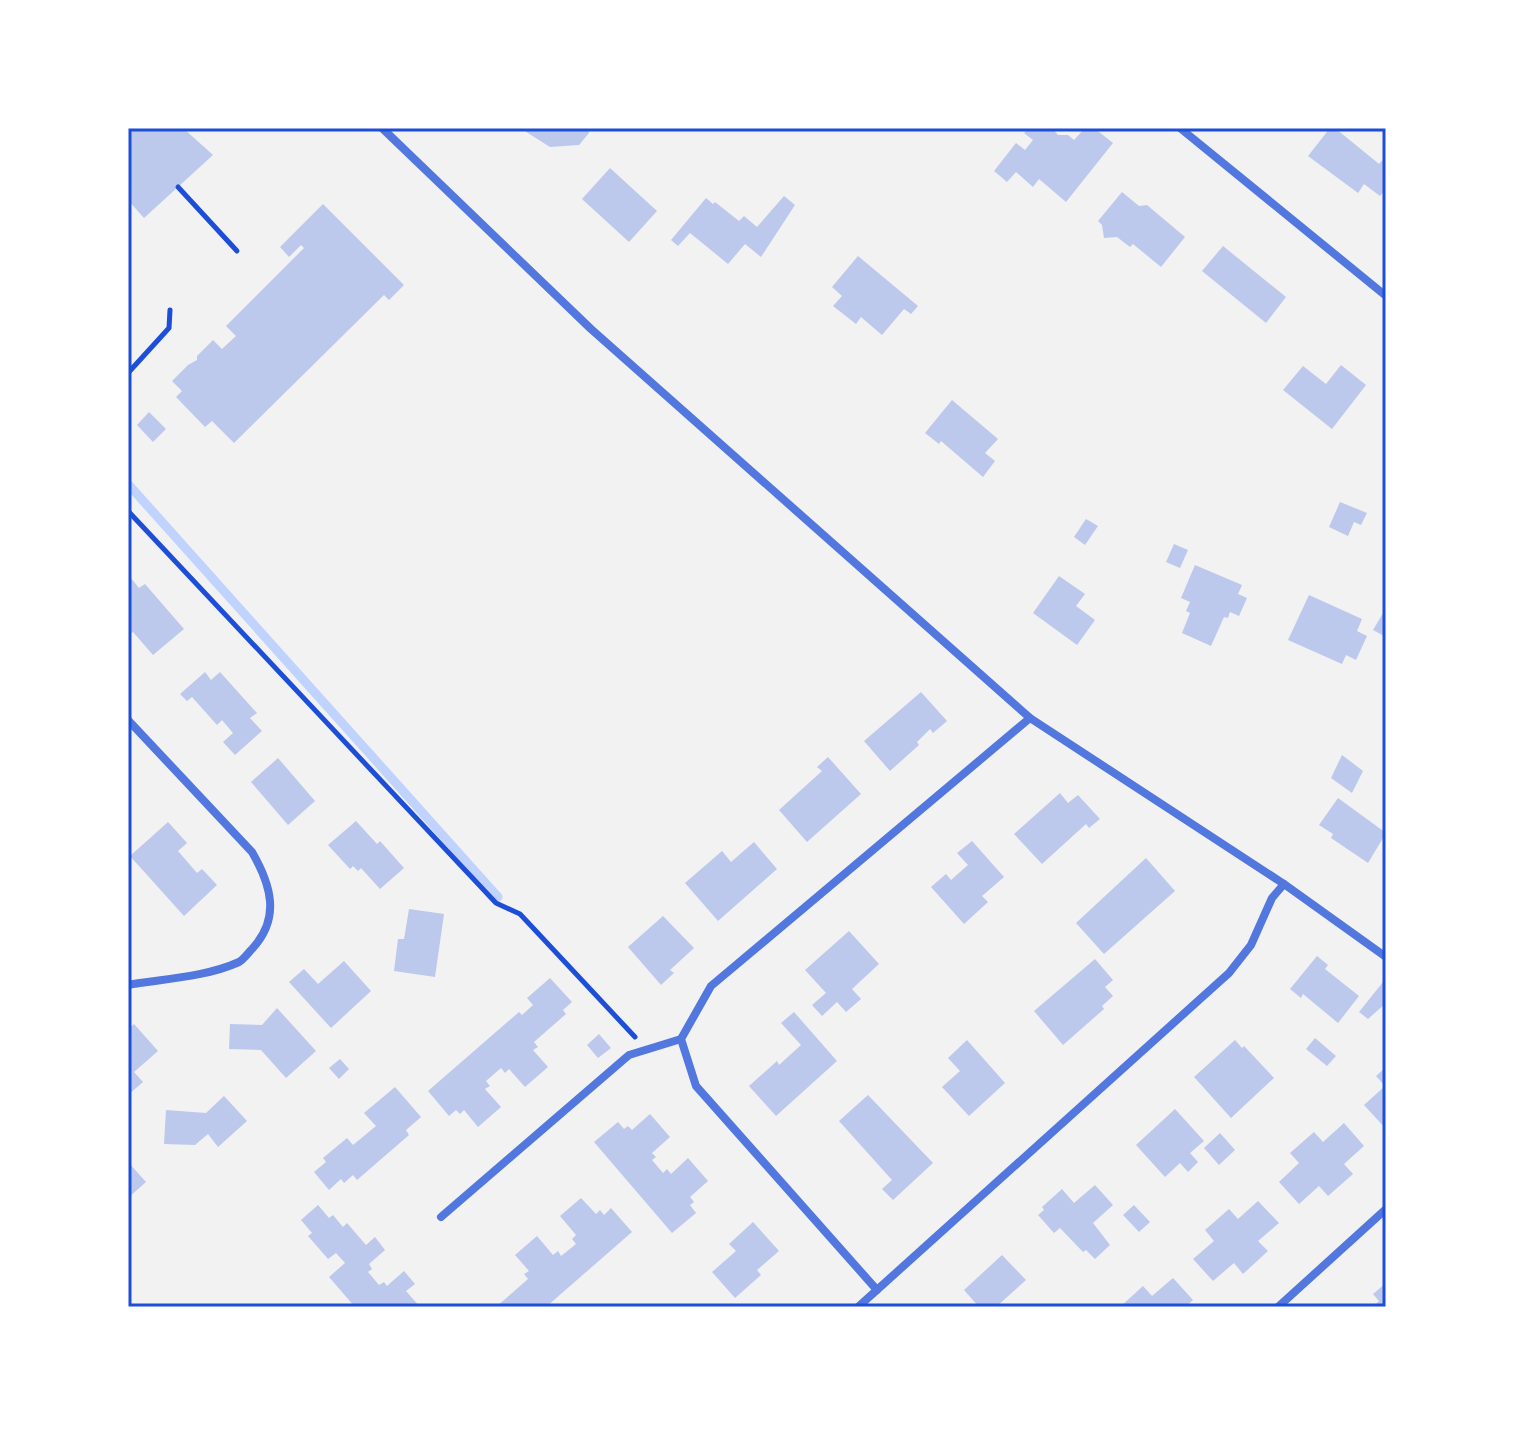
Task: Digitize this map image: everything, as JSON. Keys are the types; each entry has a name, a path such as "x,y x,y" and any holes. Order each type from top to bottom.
{"street":[{"path":"382,128 591,329 1030,718 1284,884 1386,957"},
{"path":"1180,128 1386,296"},
{"path":"441,1217 629,1055 681,1039 711,986 1030,718"},
{"path":"128,720 252,852 263,871 272,898 271,920 259,942 241,961 208,971 128,985"},
{"path":"858,1307 1229,973 1251,945 1272,898 1284,884"},
{"path":"681,1039 696,1086 877,1290"},
{"path":"1278,1307 1386,1209"}],"path":[{"path":"178,187 237,251"},
{"path":"128,373 169,328 170,310"},
{"path":"129,513 496,903 520,914 646,1050"}],"building":[{"path":"128,128 183,128 213,155 144,218 128,200"},
{"path":"520,128 588,128 589,133 579,145 550,147"},
{"path":"1029,128 1052,128 1058,135 1068,135 1074,140 1085,128 1094,128 1113,143 1066,202 1039,179 1033,187 1016,172 1007,182 994,171 1016,143 1025,150 1033,140 1024,133"},
{"path":"1330,128 1335,128 1379,164 1386,156 1386,189 1380,196 1364,184 1358,193 1308,156"},
{"path":"610,168 657,211 629,242 582,199"},
{"path":"1122,192 1139,206 1147,205 1185,237 1161,267 1133,244 1130,247 1117,237 1104,238 1102,225 1098,221"},
{"path":"784,196 795,205 761,257 745,244 728,264 690,233 678,246 671,240 706,198 739,221 744,216 757,227"},
{"path":"323,204 404,285 389,300 384,295 234,443 212,421 205,427 176,397 182,391 172,381 197,360 197,356 213,340 222,349 236,336 226,326 304,248 301,245 289,257 280,247"},
{"path":"1223,246 1286,297 1266,323 1202,271"},
{"path":"858,256 918,306 911,314 904,309 882,335 861,317 856,324 833,306 842,296 832,287"},
{"path":"1341,365 1366,385 1332,429 1283,390 1303,366 1326,384"},
{"path":"952,400 998,439 985,453 995,461 983,477 941,441 939,444 925,433"},
{"path":"149,412 166,429 153,442 137,425"},
{"path":"1340,502 1367,513 1361,525 1354,522 1348,536 1329,527"},
{"path":"1086,519 1098,526 1085,545 1074,537"},
{"path":"1174,544 1188,550 1180,568 1166,562"},
{"path":"1195,565 1242,585 1238,594 1247,598 1239,616 1230,612 1228,618 1224,617 1211,646 1182,633 1190,613 1186,611 1190,602 1181,598"},
{"path":"1059,576 1085,594 1076,606 1095,620 1077,645 1033,613"},
{"path":"130,577 139,588 145,584 184,629 153,655 133,632 128,635"},
{"path":"1309,595 1362,619 1357,631 1367,636 1356,660 1346,655 1342,664 1288,640"},
{"path":"1383,613 1386,614 1386,637 1373,630"},
{"path":"205,672 211,680 220,672 257,713 250,718 262,731 235,755 223,742 233,733 222,720 217,725 192,697 187,701 180,694"},
{"path":"921,692 947,721 933,733 930,729 917,742 919,745 890,771 864,741"},
{"path":"1342,755 1363,771 1352,793 1331,778"},
{"path":"828,757 861,794 807,842 779,810 822,771 817,767"},
{"path":"278,758 315,801 288,825 251,782"},
{"path":"1060,793 1068,803 1078,795 1100,819 1089,828 1086,824 1042,864 1014,834"},
{"path":"1338,798 1386,833 1368,863 1331,838 1333,834 1319,825"},
{"path":"356,821 377,844 380,841 404,868 380,889 361,868 358,871 353,866 350,869 328,845"},
{"path":"168,822 187,843 178,851 197,873 202,869 217,885 184,916 130,856"},
{"path":"972,841 1004,877 982,896 988,902 964,924 931,887 946,874 951,880 968,865 957,853"},
{"path":"754,842 777,869 718,921 685,883 722,851 731,862"},
{"path":"1146,858 1175,891 1104,954 1076,923"},
{"path":"409,909 444,914 435,977 394,971 398,939 404,939"},
{"path":"663,916 694,948 670,970 674,973 661,985 628,947"},
{"path":"849,931 879,964 852,989 861,999 846,1012 837,1002 822,1016 812,1005 826,993 805,970"},
{"path":"1317,956 1328,965 1325,969 1359,996 1338,1023 1303,994 1301,998 1290,989"},
{"path":"1095,959 1113,980 1105,987 1113,996 1102,1006 1104,1009 1063,1045 1034,1011"},
{"path":"344,961 371,991 331,1028 289,982 304,969 318,984"},
{"path":"550,978 572,1002 563,1010 566,1014 534,1042 538,1047 533,1050 548,1067 525,1087 509,1069 505,1073 501,1068 486,1081 490,1086 485,1089 501,1107 478,1127 464,1110 460,1114 456,1110 449,1116 428,1091 519,1012 522,1015 533,1005 527,998"},
{"path":"1383,982 1386,985 1386,1003 1368,1019 1359,1012"},
{"path":"277,1008 316,1051 286,1078 261,1050 229,1049 230,1024 262,1025"},
{"path":"794,1012 837,1061 776,1116 749,1086 801,1045 781,1023"},
{"path":"134,1024 158,1051 134,1072 143,1082 128,1095 128,1029"},
{"path":"599,1034 611,1048 598,1058 587,1045"},
{"path":"1315,1038 1336,1056 1327,1066 1306,1049"},
{"path":"967,1040 1005,1083 969,1116 942,1087 960,1071 948,1058"},
{"path":"1235,1040 1274,1078 1231,1118 1194,1077"},
{"path":"340,1059 349,1069 339,1079 329,1068"},
{"path":"1386,1067 1386,1129 1364,1105 1385,1086 1376,1076"},
{"path":"395,1087 421,1117 406,1130 409,1135 357,1180 353,1175 344,1183 341,1179 329,1190 314,1172 326,1162 323,1158 347,1138 353,1145 376,1126 364,1113"},
{"path":"868,1095 933,1163 893,1200 882,1189 892,1180 839,1121"},
{"path":"224,1096 247,1121 218,1147 208,1134 195,1145 164,1144 166,1110 206,1113"},
{"path":"1175,1109 1204,1141 1190,1153 1198,1162 1188,1172 1180,1163 1165,1177 1136,1145"},
{"path":"650,1114 670,1137 652,1153 656,1157 652,1160 663,1173 667,1169 671,1174 688,1158 708,1181 690,1197 694,1202 690,1205 696,1213 672,1233 594,1142 618,1122 624,1129 628,1126 632,1130"},
{"path":"1344,1123 1364,1146 1344,1164 1353,1174 1328,1196 1319,1186 1299,1204 1279,1182 1299,1163 1290,1153 1314,1132 1323,1142"},
{"path":"1220,1133 1235,1150 1219,1165 1204,1148"},
{"path":"128,1162 146,1182 128,1198"},
{"path":"1095,1185 1113,1205 1093,1223 1110,1245 1095,1259 1086,1250 1083,1252 1060,1228 1054,1233 1038,1215 1044,1210 1042,1207 1062,1189 1074,1203"},
{"path":"581,1198 596,1214 600,1210 604,1215 611,1208 632,1232 546,1307 496,1307 528,1279 524,1274 529,1271 515,1255 537,1236 553,1255 558,1251 561,1256 576,1244 572,1239 576,1235 560,1216"},
{"path":"1258,1201 1279,1223 1258,1241 1268,1251 1243,1274 1234,1263 1213,1281 1193,1259 1214,1241 1205,1230 1229,1209 1238,1219"},
{"path":"318,1205 329,1218 333,1215 343,1227 347,1223 366,1245 375,1237 385,1250 369,1264 372,1269 368,1272 379,1285 384,1282 387,1286 404,1271 415,1284 406,1291 420,1307 355,1307 329,1277 345,1263 336,1253 328,1259 308,1236 312,1233 301,1220"},
{"path":"1134,1205 1150,1222 1139,1232 1123,1215"},
{"path":"753,1222 779,1251 757,1270 761,1275 735,1298 712,1272 736,1251 729,1244"},
{"path":"1002,1255 1026,1280 996,1307 979,1307 964,1290"},
{"path":"1173,1278 1193,1300 1185,1307 1120,1307 1143,1286 1152,1296"},
{"path":"1386,1283 1386,1307 1373,1307 1379,1301 1373,1294"}],"waterway":[{"path":"128,484 498,897"}]}
